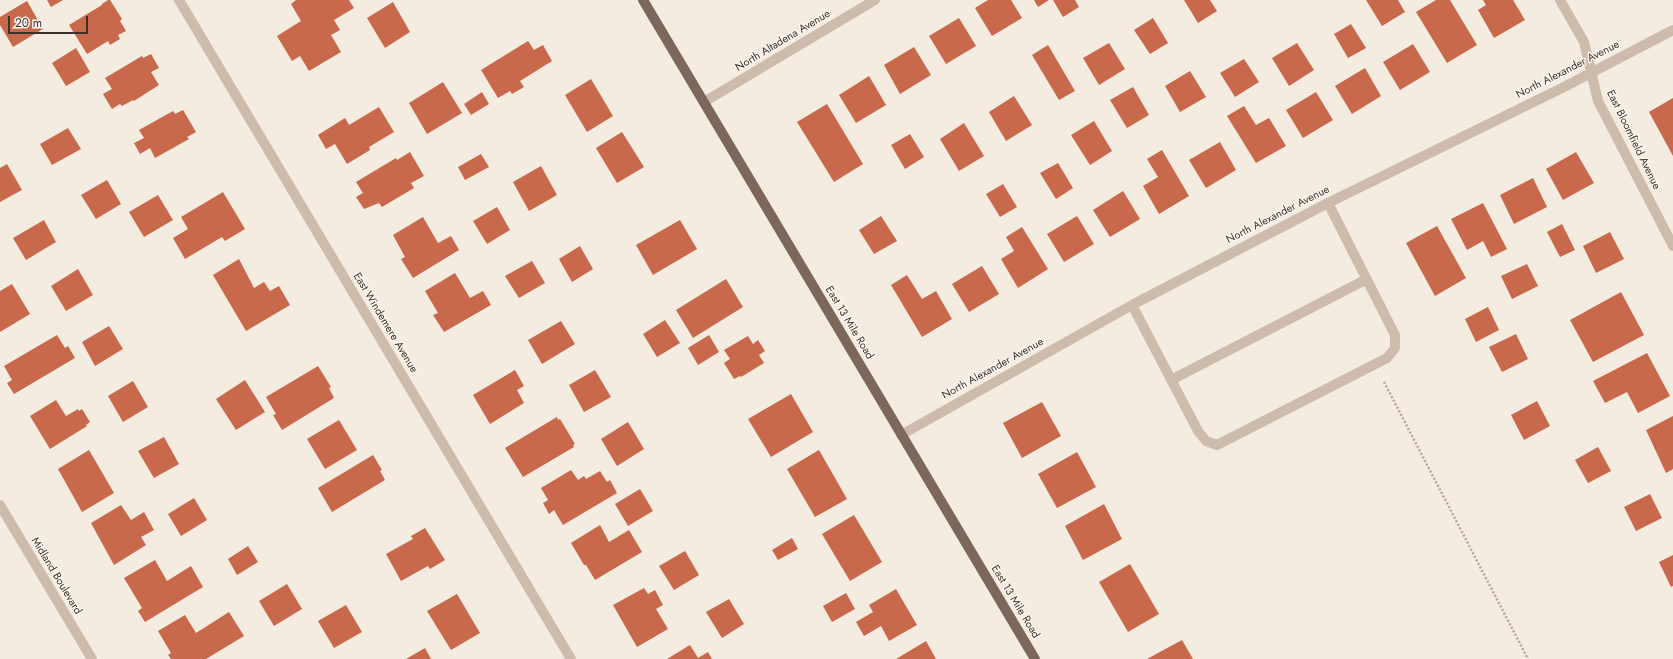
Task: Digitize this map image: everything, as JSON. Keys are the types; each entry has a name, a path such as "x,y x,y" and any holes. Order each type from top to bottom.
{"main road":[{"name":"East 13 Mile Road","path":"643,0 1035,659"}],"street":[{"name":"East Windemere Avenue","path":"179,0 571,659"},
{"name":"North Altadena Avenue","path":"704,102 874,0"},
{"name":"East Bloomfield Avenue","path":"1560,0 1584,42 1598,101 1673,246"},
{"name":"North Alexander Avenue","path":"901,434 1132,305 1328,203 1562,88 1673,30"},
{"path":"1132,305 1198,431 1206,441 1217,445 1387,358 1395,348 1395,335 1328,203"},
{"path":"1171,380 1367,280"},
{"name":"Midland Boulevard","path":"0,504 92,659"}],"path":[{"path":"1377,386 1389,379"},
{"path":"1384,382 1528,659"}],"building":[{"path":"47,0 63,0 51,7"},
{"path":"110,0 122,19 120,21 126,31 118,35 120,39 110,45 108,41 87,54 69,25"},
{"path":"296,0 349,0 354,8 334,20 340,30 331,35 341,52 309,71 300,56 292,61 277,36 301,21 291,4"},
{"path":"988,0 1011,0 1022,18 992,36 975,8"},
{"path":"1034,0 1049,0 1038,7"},
{"path":"1053,0 1075,0 1079,7 1063,17"},
{"path":"1184,0 1210,0 1217,11 1198,23"},
{"path":"1366,0 1398,0 1405,12 1382,26"},
{"path":"1436,0 1450,0 1477,45 1447,63 1416,12"},
{"path":"1483,0 1513,0 1525,20 1494,38 1478,10 1486,5"},
{"path":"27,1 43,29 13,47 0,25 0,17"},
{"path":"393,2 410,32 385,48 367,18"},
{"path":"959,18 976,46 946,64 929,36"},
{"path":"1153,18 1168,43 1150,54 1134,30"},
{"path":"1351,24 1366,48 1348,58 1334,34"},
{"path":"528,41 534,50 543,45 552,61 520,81 524,87 512,94 510,91 498,98 481,70"},
{"path":"1109,43 1125,69 1099,85 1083,58"},
{"path":"1297,43 1314,70 1289,86 1272,58"},
{"path":"1413,44 1430,72 1400,90 1383,62"},
{"path":"1048,45 1075,91 1059,100 1032,55"},
{"path":"914,47 931,75 900,94 884,65"},
{"path":"76,48 90,72 66,86 52,63"},
{"path":"151,54 159,68 151,72 159,85 134,101 133,100 122,106 120,104 112,109 103,94 112,89 105,78 142,56 143,58"},
{"path":"1244,59 1259,82 1235,97 1220,73"},
{"path":"1365,68 1381,96 1352,114 1335,86"},
{"path":"1190,71 1206,97 1180,112 1165,86"},
{"path":"869,76 886,105 856,123 839,95"},
{"path":"591,79 613,116 587,132 565,95"},
{"path":"443,82 462,113 427,134 409,103"},
{"path":"1133,87 1149,115 1127,128 1110,100"},
{"path":"482,92 489,104 471,115 464,104"},
{"path":"1316,92 1333,120 1303,138 1286,110"},
{"path":"1014,96 1032,125 1006,141 989,112"},
{"path":"1673,98 1673,156 1649,112"},
{"path":"827,104 863,164 834,182 797,122"},
{"path":"1244,106 1256,125 1269,118 1286,146 1256,163 1227,116"},
{"path":"379,107 394,132 369,147 370,150 347,164 335,144 326,149 318,135 345,118 349,125"},
{"path":"183,110 196,132 187,137 189,139 155,158 150,148 140,154 134,143 144,138 139,130 173,111 175,114"},
{"path":"1094,121 1112,151 1090,165 1071,135"},
{"path":"964,123 984,156 959,171 940,139"},
{"path":"68,128 81,149 52,165 40,144"},
{"path":"622,132 644,167 617,183 596,148"},
{"path":"910,134 924,157 905,169 891,145"},
{"path":"1220,142 1236,170 1206,188 1189,160"},
{"path":"1162,150 1189,196 1159,214 1143,186 1158,177 1147,159"},
{"path":"410,152 424,176 411,183 414,188 382,207 379,203 364,209 356,197 363,193 356,182 396,158 397,160"},
{"path":"1576,152 1594,183 1563,200 1546,169"},
{"path":"481,154 489,167 465,180 458,167"},
{"path":"1058,163 1073,188 1056,199 1040,173"},
{"path":"7,164 22,190 0,202 0,168"},
{"path":"541,166 557,195 529,211 513,182"},
{"path":"1533,178 1547,207 1514,224 1500,195"},
{"path":"107,180 121,204 96,219 81,195"},
{"path":"1003,184 1017,207 1000,217 986,194"},
{"path":"1123,191 1140,219 1110,237 1093,210"},
{"path":"223,192 245,229 225,241 222,237 185,259 173,238 188,229 181,217"},
{"path":"158,195 173,220 144,237 129,212"},
{"path":"1483,203 1507,249 1491,257 1483,241 1467,250 1451,219"},
{"path":"497,207 510,230 487,244 473,221"},
{"path":"881,216 897,241 874,254 859,230"},
{"path":"1077,216 1094,244 1064,262 1047,234"},
{"path":"423,217 438,243 451,236 459,250 413,278 401,259 405,257 393,235"},
{"path":"44,220 56,242 26,260 13,238"},
{"path":"680,220 697,249 653,275 636,245"},
{"path":"1562,224 1575,250 1560,257 1547,232"},
{"path":"1437,226 1466,278 1435,296 1406,243"},
{"path":"1022,227 1048,269 1018,288 1001,259 1014,251 1006,237"},
{"path":"1610,232 1624,259 1596,273 1583,246"},
{"path":"580,246 593,269 572,282 559,259"},
{"path":"239,259 254,288 264,282 270,291 279,286 290,305 246,331 213,275"},
{"path":"532,261 545,283 519,298 505,276"},
{"path":"1527,264 1538,286 1512,299 1501,276"},
{"path":"982,266 999,294 969,312 952,284"},
{"path":"78,269 93,295 66,311 51,286"},
{"path":"455,273 470,298 483,291 491,305 444,332 433,315 438,313 425,291"},
{"path":"907,275 922,299 936,291 952,319 922,337 891,285"},
{"path":"726,279 743,307 693,338 676,310"},
{"path":"12,284 30,314 0,332 0,291"},
{"path":"1621,292 1644,335 1593,362 1570,320"},
{"path":"1488,307 1499,330 1476,342 1465,319"},
{"path":"665,320 680,343 657,357 643,334"},
{"path":"561,321 575,344 542,364 528,340"},
{"path":"109,326 123,349 95,366 82,342"},
{"path":"1516,334 1528,359 1502,372 1489,347"},
{"path":"57,335 65,348 68,346 75,358 14,394 7,383 12,380 4,366"},
{"path":"709,335 719,352 698,365 688,348"},
{"path":"748,336 753,344 758,340 765,351 759,355 764,363 741,377 740,376 734,379 724,363 730,359 724,350"},
{"path":"1647,353 1670,396 1638,413 1627,392 1605,403 1593,381"},
{"path":"318,366 331,387 329,388 334,398 282,430 273,415 276,414 266,397"},
{"path":"515,370 524,386 517,390 524,403 490,424 473,395"},
{"path":"595,370 611,397 584,412 569,385"},
{"path":"245,380 265,412 236,430 216,399"},
{"path":"133,381 148,407 123,422 108,396"},
{"path":"791,394 813,432 771,457 748,419"},
{"path":"56,400 66,416 78,409 79,411 82,409 90,422 86,425 87,426 50,449 30,416"},
{"path":"1537,401 1550,426 1524,440 1511,415"},
{"path":"1042,402 1061,436 1022,458 1003,423"},
{"path":"1673,416 1673,469 1666,473 1646,430"},
{"path":"557,417 558,420 560,419 575,444 573,445 574,447 523,477 505,448"},
{"path":"339,420 357,450 325,469 307,439"},
{"path":"628,422 644,449 617,466 601,439"},
{"path":"164,437 179,464 154,478 138,451"},
{"path":"1598,447 1611,471 1588,483 1575,460"},
{"path":"89,450 114,493 82,512 58,469"},
{"path":"819,450 847,499 815,517 787,469"},
{"path":"1077,452 1096,487 1057,508 1038,474"},
{"path":"373,455 382,470 380,471 385,480 332,512 318,488"},
{"path":"571,470 578,480 584,476 586,479 600,471 607,482 610,480 617,493 563,525 554,510 549,514 543,503 548,500 541,488"},
{"path":"640,489 653,511 628,526 615,504"},
{"path":"1650,494 1662,518 1636,531 1624,507"},
{"path":"194,498 207,520 181,536 168,514"},
{"path":"1104,504 1122,539 1083,560 1065,526"},
{"path":"121,505 131,520 144,512 154,530 141,537 146,545 114,565 91,523"},
{"path":"854,515 882,562 850,581 822,534"},
{"path":"600,525 609,542 629,530 642,552 595,580 571,543"},
{"path":"425,528 445,560 430,569 428,566 401,581 386,554 413,539 411,536"},
{"path":"792,538 798,549 778,560 772,550"},
{"path":"248,546 258,562 237,575 228,559"},
{"path":"685,551 699,575 674,590 659,566"},
{"path":"1673,555 1673,586 1671,587 1659,562"},
{"path":"155,560 167,581 191,566 203,587 145,622 138,611 142,608 124,578"},
{"path":"1130,564 1159,614 1128,632 1099,582"},
{"path":"287,584 302,609 274,626 259,601"},
{"path":"644,588 648,594 655,590 663,605 656,609 668,629 637,647 613,605"},
{"path":"896,589 917,625 889,641 881,626 864,636 856,622 873,612 869,605"},
{"path":"846,593 855,609 832,622 823,606"},
{"path":"457,594 480,633 451,650 427,611"},
{"path":"729,599 744,624 722,638 706,612"},
{"path":"346,605 362,632 334,648 318,621"},
{"path":"229,612 244,636 206,659 171,659 168,655 171,653 158,631 185,615 196,633"},
{"path":"1182,640 1193,659 1147,659"},
{"path":"926,641 936,659 896,659"},
{"path":"690,645 698,658 708,652 712,659 667,659"},
{"path":"425,648 431,659 406,659"}]}
